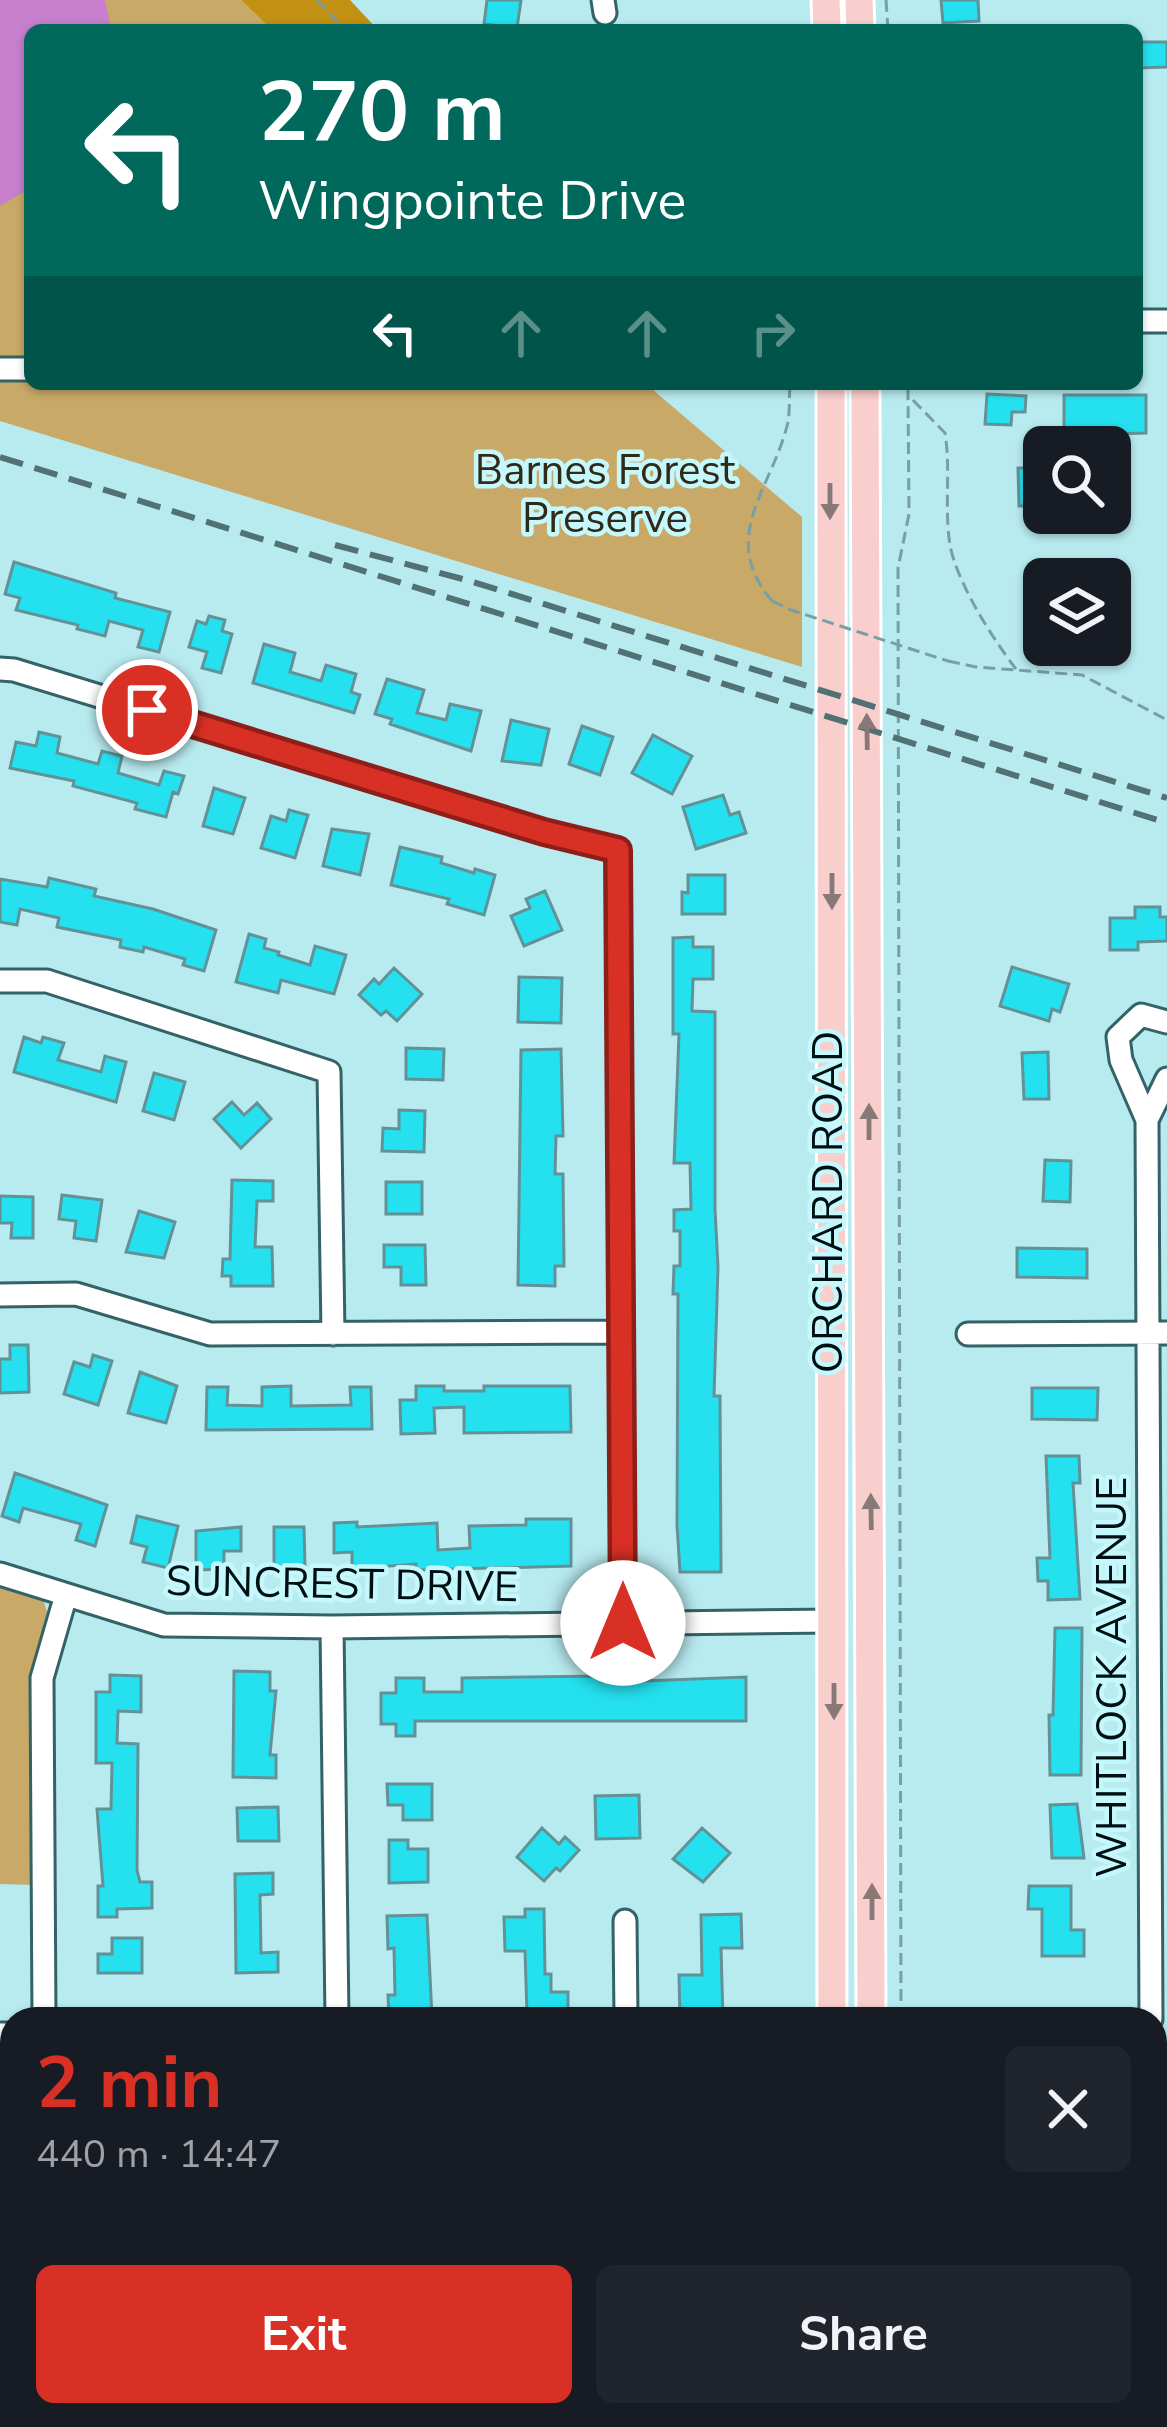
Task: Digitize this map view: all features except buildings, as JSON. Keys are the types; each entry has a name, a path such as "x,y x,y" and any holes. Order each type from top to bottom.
{"main road":[{"name":"ORCHARD ROAD","path":"830,390 832,2007"},
{"name":"ORCHARD ROAD","path":"865,390 871,2007"}],"street":[{"path":"0,669 618,850 623,1623"},
{"path":"0,981 47,981 329,1072 333,1334"},
{"path":"1147,1120 1121,1060 1118,1037 1141,1015 1167,1022"},
{"path":"1147,1120 1167,1079"},
{"name":"WHITLOCK AVENUE","path":"1147,1120 1157,1333 1160,1736 1151,2007"},
{"path":"0,1294 76,1294 210,1334 621,1332"},
{"path":"968,1334 1157,1333"},
{"name":"SUNCREST DRIVE","path":"0,1574 164,1625 834,1621"},
{"path":"44,2007 42,1678 66,1595"},
{"path":"332,1627 337,2007"},
{"path":"626,1921 626,2007"}],"path":[{"path":"317,0 339,24"},
{"path":"790,390 788,421 747,541 755,582 772,601 948,661 1075,674 1167,720"},
{"path":"901,2007 898,568 908,514 908,390"},
{"path":"908,395 945,433 950,548 992,633 1016,669"}],"green space":[{"name":"Barnes Forest Preserve","path":"0,0 241,0 266,24 24,24 24,390 653,390 802,517 802,667 0,421"},
{"path":"0,1583 43,1599 48,1615 34,1683 36,1885 0,1884"}],"shaded area":[{"path":"0,0 105,0 110,24 24,24 24,192 0,206"},
{"path":"241,0 350,0 372,24 266,24"}],"railway":[{"path":"0,457 1167,823"},
{"path":"335,545 470,581 1167,798"}],"route":[{"path":"147,710 544,832 618,850 623,1623"}]}
